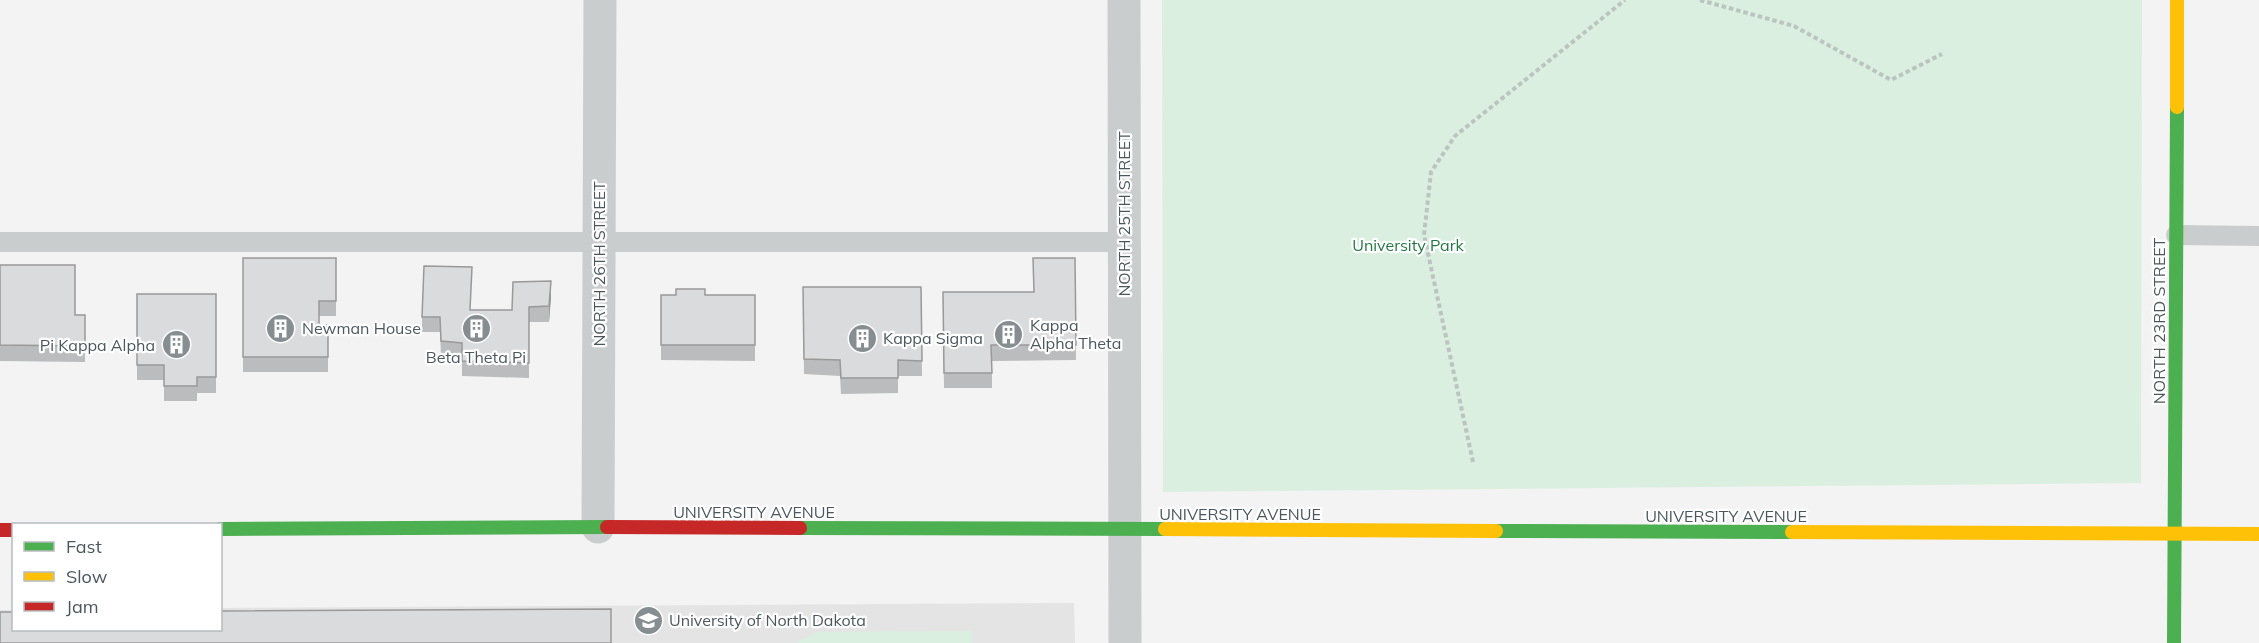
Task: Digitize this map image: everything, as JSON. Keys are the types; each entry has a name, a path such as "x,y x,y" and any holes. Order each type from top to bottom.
{"street":[{"name":"NORTH 26TH STREET","path":"598,527 600,0"},
{"name":"NORTH 25TH STREET","path":"1124,0 1125,643"},
{"name":"NORTH 23RD STREET","path":"2174,643 2177,0"},
{"name":"UNIVERSITY AVENUE","path":"222,529 598,527 2259,534"}],"lane":[{"path":"2176,235 2259,236"},
{"path":"0,242 1124,242"}],"path":[{"path":"1473,462 1424,235 1431,172 1455,136 1625,0"},
{"path":"1700,0 1794,26 1891,80 1942,54"}],"shaded area":[{"name":"University of North Dakota","path":"1074,603 1075,643 0,643 0,610 12,610 12,631 222,631 222,608"}],"green space":[{"name":"University Park","path":"1162,0 2142,0 2141,483 1163,492"},
{"path":"972,631 972,643 796,643 817,632"}],"building":[{"name":"Newman House","path":"243,258 336,258 336,301 319,301 319,325 328,325 328,357 243,357"},
{"name":"Kappa Alpha Theta","path":"1033,258 1075,258 1076,345 991,345 992,373 944,373 943,292 1034,292"},
{"path":"0,265 75,265 75,315 85,315 85,346 0,345"},
{"name":"Beta Theta Pi","path":"424,266 472,267 470,310 512,310 513,282 551,281 549,306 529,307 529,363 462,361 462,343 441,341 440,317 422,317"},
{"name":"Kappa Sigma","path":"803,287 921,287 922,361 898,360 898,378 841,378 840,360 804,359"},
{"path":"676,289 705,289 705,295 755,295 755,345 661,345 661,295 676,295"},
{"name":"Pi Kappa Alpha","path":"137,294 216,294 216,377 197,377 197,386 164,386 164,365 137,365"},
{"path":"611,609 611,643 0,643 0,612 12,612 12,631 222,631 222,611"}],"traffic: fast":[{"path":"2174,643 2177,107"},
{"path":"222,529 607,527"},
{"path":"800,528 1165,529"},
{"path":"1496,531 1792,532"}],"traffic: slow":[{"path":"2177,0 2177,107"},
{"path":"1165,529 1496,531"},
{"path":"1792,532 2259,534"}],"traffic: jam":[{"path":"607,527 800,528"},
{"path":"0,530 12,530"}],"place":[{"name":"Newman House","path":"281,328"},
{"name":"Beta Theta Pi","path":"476,329"},
{"name":"Kappa Alpha Theta","path":"1009,334"},
{"name":"Kappa Sigma","path":"862,338"},
{"name":"Pi Kappa Alpha","path":"176,345"},
{"name":"University of North Dakota","path":"648,620"}]}
